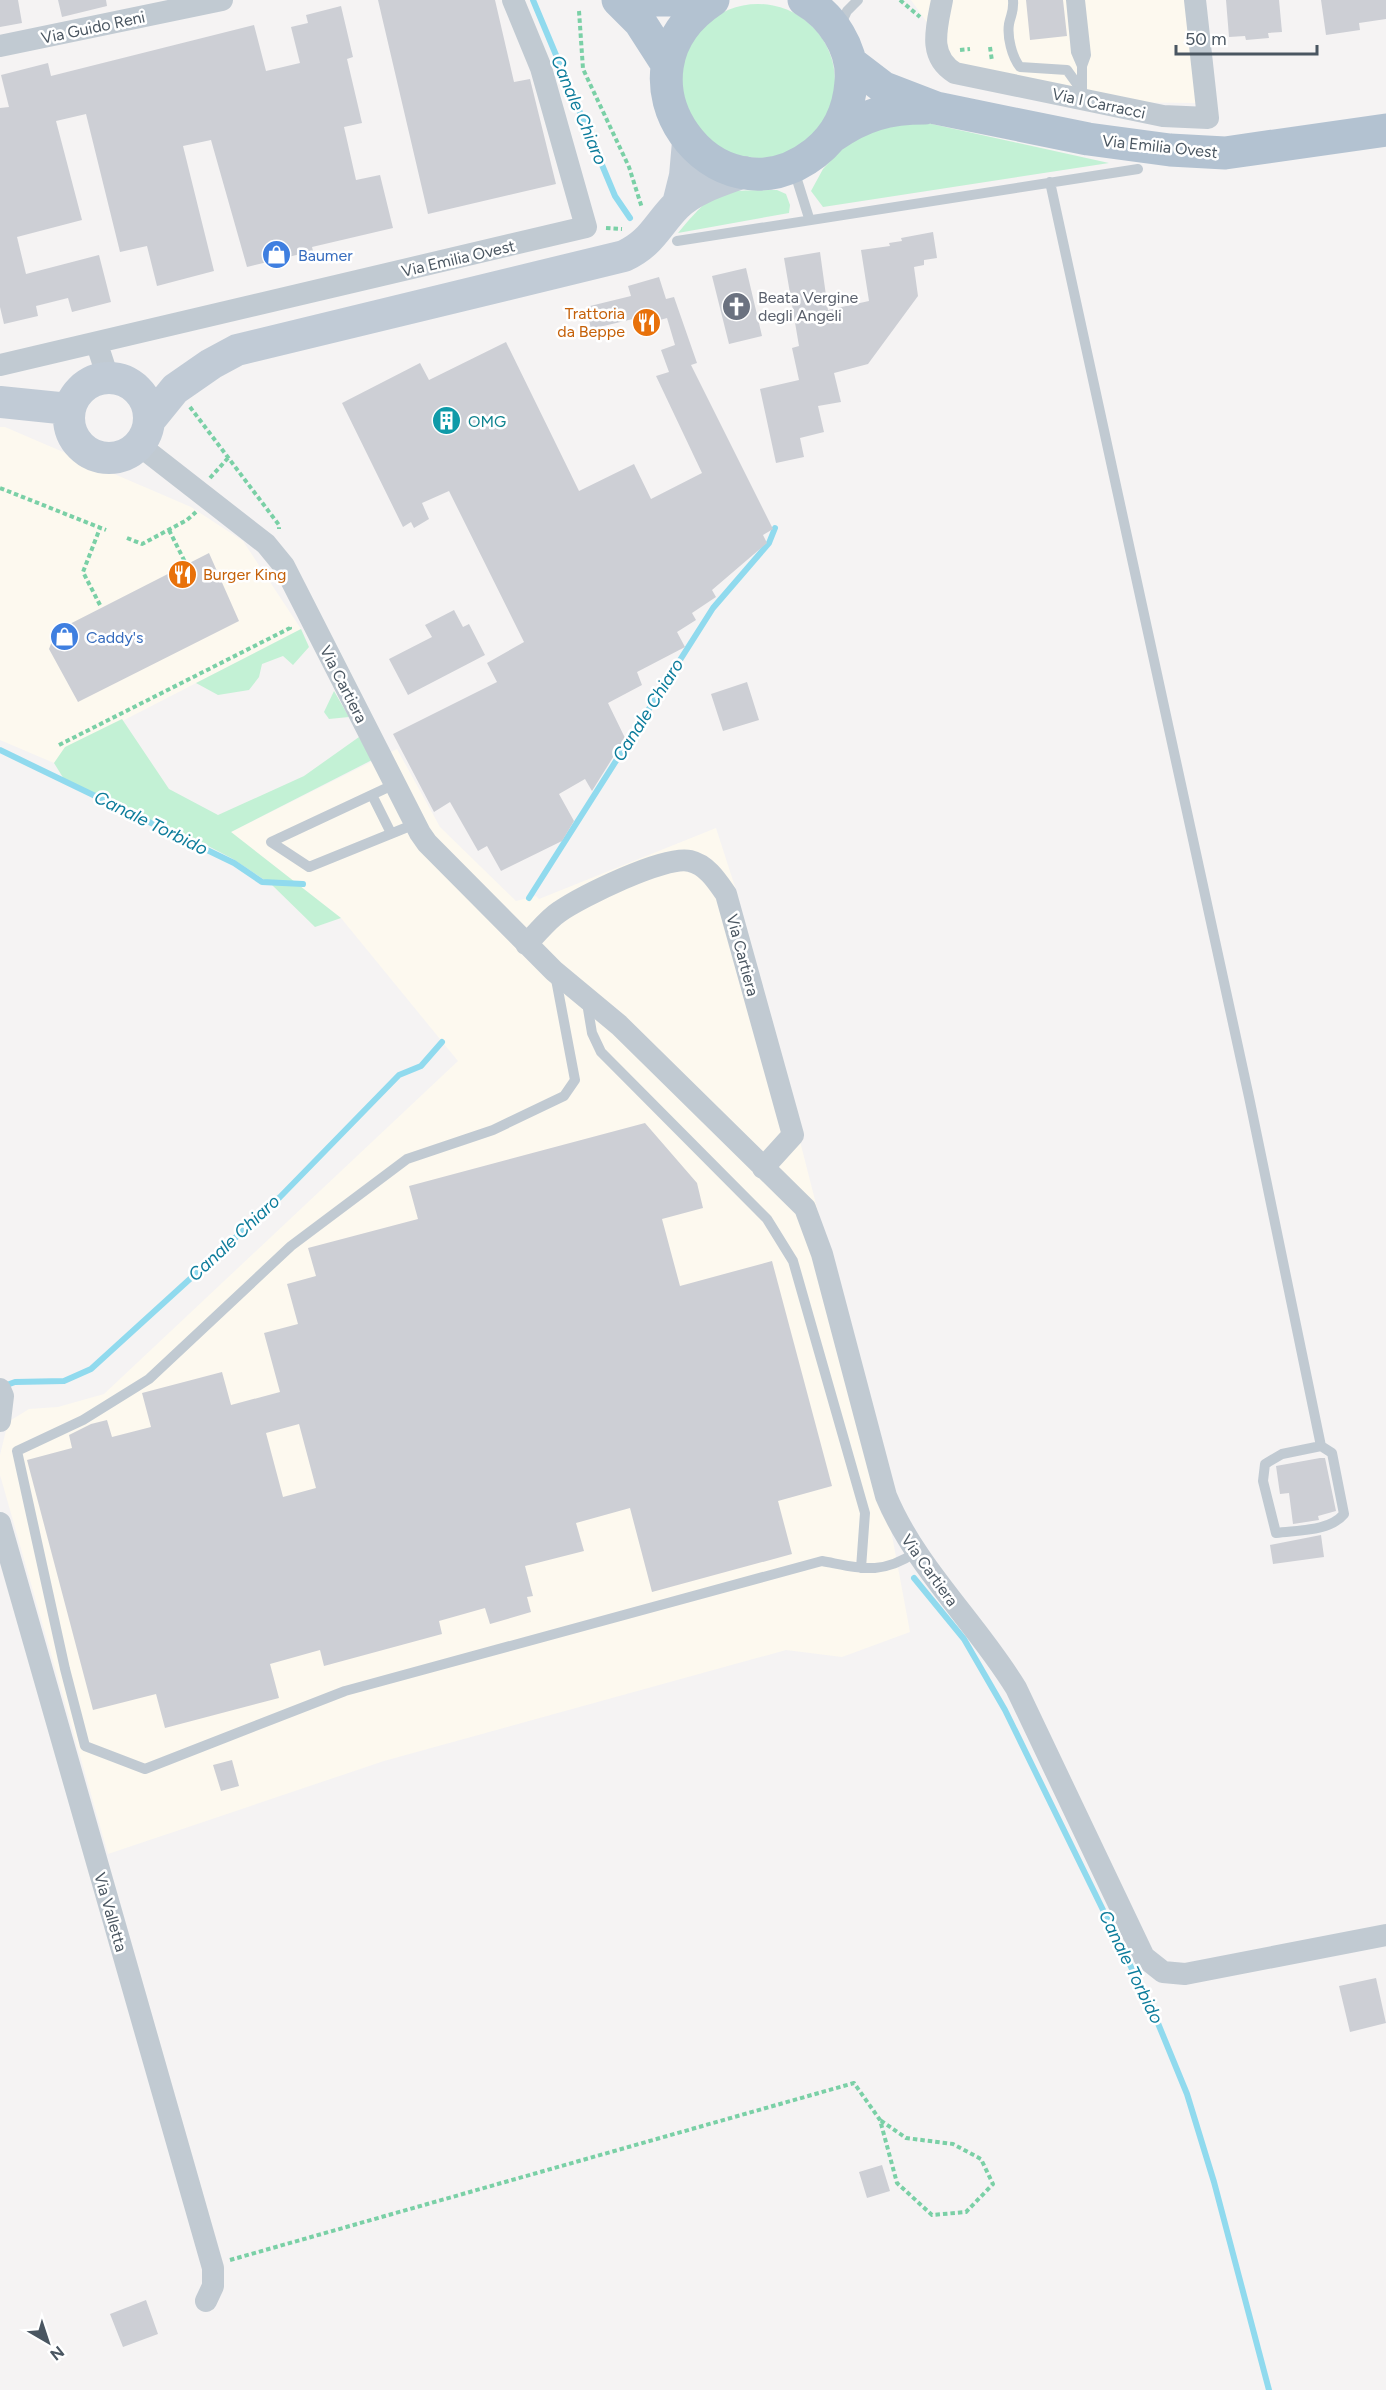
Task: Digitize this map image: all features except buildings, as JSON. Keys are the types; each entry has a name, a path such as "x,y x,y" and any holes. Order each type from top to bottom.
{"main road":[{"path":"618,0 639,22 667,64"},
{"path":"649,0 684,0"},
{"path":"713,0 684,24 674,43 667,64 666,85 669,105 688,142 714,162 744,172 769,172 793,167 815,153 833,136 847,108 852,78 850,62 837,32 814,6 804,0"},
{"name":"Via Emilia Ovest","path":"850,62 884,88 936,108 1088,139 1195,152 1225,153 1386,130"},
{"name":"Via Emilia Ovest","path":"833,136 856,120 882,112 903,108 936,108"},
{"path":"678,204 685,176 688,142"},
{"path":"237,350 217,347 121,382 95,380 83,387 74,397 69,409 68,423 72,435 90,454 103,459 129,454 175,389 211,364 237,350 611,260 647,235 678,204 715,183 744,172"},
{"path":"121,382 142,395 148,408 144,433"},
{"path":"0,402 69,409"}],"street":[{"name":"Via Guido Reni","path":"0,46 222,0"},
{"path":"513,0 541,68 586,227"},
{"name":"Via I Carracci","path":"942,0 935,41 936,54 944,67 955,73 1082,95 1163,116 1208,118 1195,0"},
{"name":"Via Emilia Ovest","path":"0,365 586,227"},
{"path":"97,344 121,382"},
{"name":"Via Cartiera","path":"144,433 266,544 284,566 415,824 428,843 526,944 554,971 619,1025 805,1208 812,1222 886,1496 897,1522 916,1552 993,1651 1016,1688 1144,1957 1163,1972 1185,1974 1386,1935"},
{"name":"Via Cartiera","path":"526,944 556,914 618,881 672,862 690,861 713,875 726,894 793,1135 764,1168"},
{"path":"0,1421 1,1392"},
{"name":"Via Valletta","path":"0,1523 213,2268 213,2286 206,2301"}],"lane":[{"path":"837,32 847,11 858,0"},
{"path":"1012,0 1014,14 1009,24 1013,58 1020,67 1067,70 1082,95"},
{"path":"1071,0 1076,52 1082,66"},
{"path":"1080,0 1086,55 1082,66 1082,95"},
{"path":"793,167 809,218"},
{"path":"647,235 809,218 1138,169"},
{"path":"1050,182 1249,1097 1321,1446 1332,1453 1344,1514 1330,1525 1276,1533 1263,1481 1265,1464 1282,1454 1321,1446"},
{"path":"395,784 271,842 309,867 415,824"},
{"path":"372,795 392,833"},
{"path":"554,971 575,1080 564,1096 493,1130 407,1159 291,1246 149,1379 83,1420 17,1450 65,1669 86,1746 145,1769 345,1691 822,1561 861,1568 890,1568 916,1552"},
{"path":"586,997 592,1033 601,1052 767,1219 793,1261 865,1513 861,1568"}],"path":[{"path":"900,0 923,18"},
{"path":"579,11 583,69 628,167 647,235 586,227"},
{"path":"187,404 279,525 279,530 273,538"},
{"path":"207,482 228,459"},
{"path":"0,488 106,530"},
{"path":"127,538 142,544 191,517 196,512 193,505"},
{"path":"100,528 83,572 100,605"},
{"path":"169,530 185,562"},
{"path":"59,745 290,628 288,623"},
{"path":"213,2268 238,2256 854,2083 880,2120 897,2182 932,2216 966,2212 993,2184 981,2159 953,2144 906,2138 880,2120"}],"shaded area":[{"path":"911,0 1186,0 1198,103 1096,102 961,70"},
{"path":"0,427 5,427 191,507 243,541 301,629 62,752 54,763 0,740"},
{"path":"397,749 440,827 516,901 536,896 539,899 716,828 736,890 869,1412 910,1632 842,1657 786,1650 384,1761 108,1854 0,1475 0,1455 8,1422 29,1409 58,1407 104,1394 458,1061 341,918 231,832"}],"green space":[{"path":"758,4 787,10 801,17 812,27 822,38 829,52 835,81 829,110 822,124 812,135 801,145 787,152 758,158 729,152 715,145 704,135 694,124 687,110 681,81 687,52 694,38 704,27 715,17 729,10"},
{"path":"909,119 1109,163 823,207 811,191 823,169 851,139"},
{"path":"777,190 786,194 790,205 789,213 678,233 702,207 720,194"},
{"path":"301,629 309,647 293,665 283,656 262,664 259,677 249,690 218,695 196,683"},
{"path":"334,691 349,717 329,719 324,712"},
{"path":"122,719 169,789 218,815 304,776 359,737 372,760 231,832 341,918 315,927 272,885 233,859 185,834 67,784 54,763 65,747"}],"waterway":[{"name":"Canale Chiaro","path":"533,0 615,196 630,218"},
{"name":"Canale Chiaro","path":"529,898 713,608 769,543 775,528"},
{"name":"Canale Torbido","path":"0,750 234,863 262,882 303,884"},
{"name":"Canale Chiaro","path":"4,1386 15,1382 64,1381 91,1369 280,1197 399,1075 421,1066 442,1042"},
{"name":"Canale Torbido","path":"914,1578 964,1639 1005,1710 1155,2016 1187,2094 1214,2182 1269,2390"}],"place":[{"name":"Baumer","path":"277,255"},
{"name":"Beata Vergine degli Angeli","path":"737,306"},
{"name":"Trattoria da Beppe","path":"646,322"},
{"name":"OMG","path":"447,421"},
{"name":"Burger King","path":"182,574"},
{"name":"Caddy's","path":"65,637"}]}
